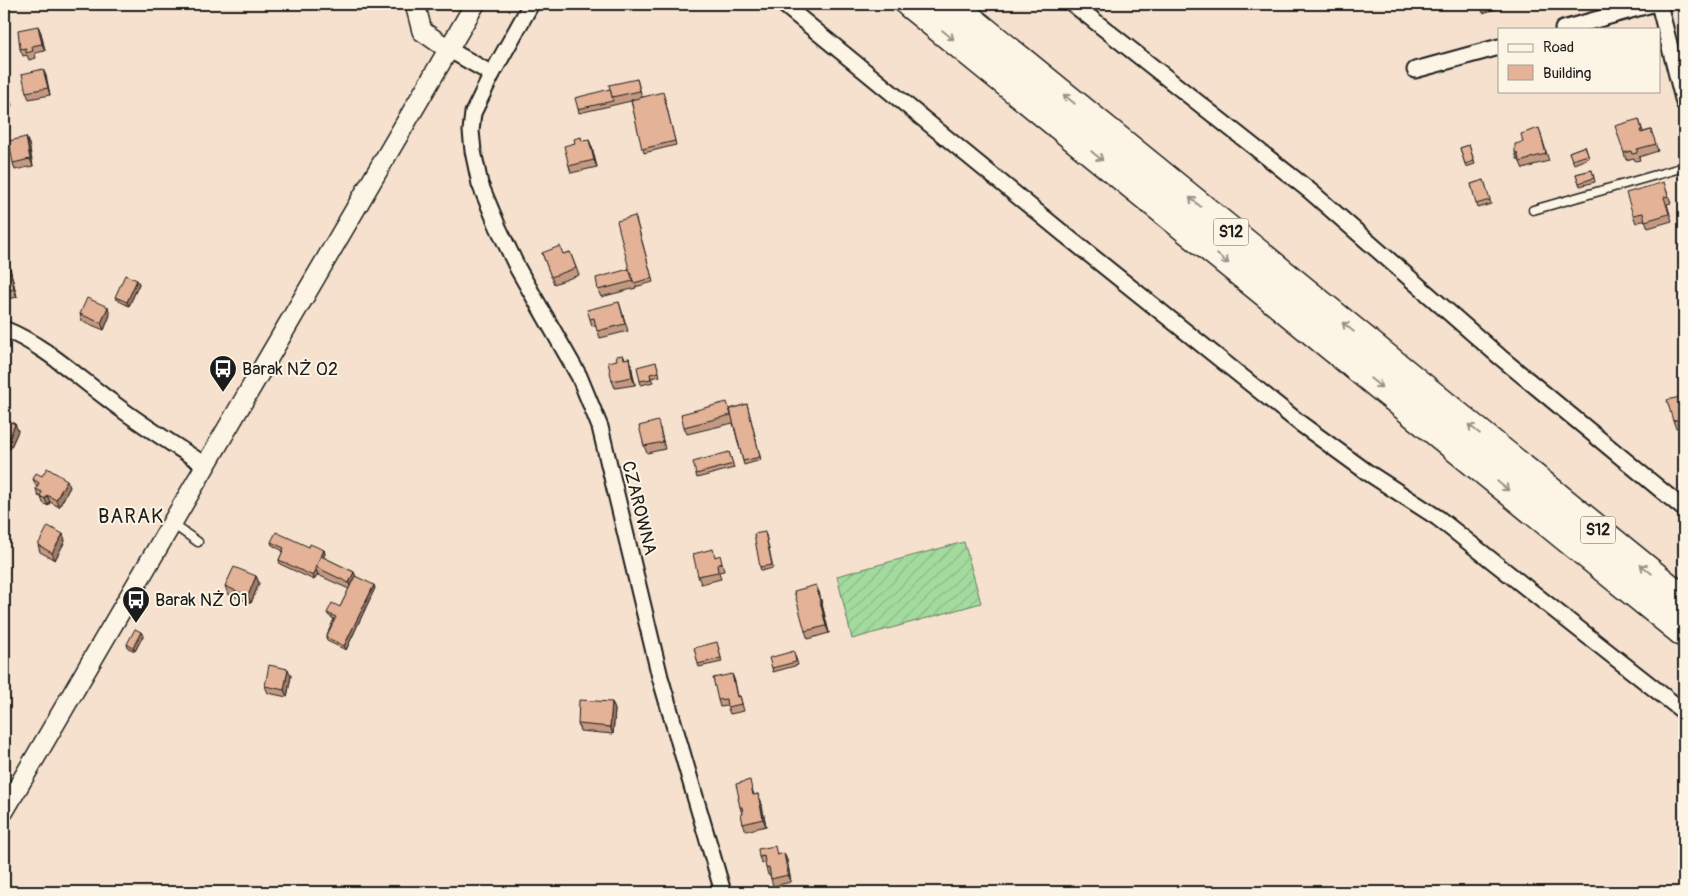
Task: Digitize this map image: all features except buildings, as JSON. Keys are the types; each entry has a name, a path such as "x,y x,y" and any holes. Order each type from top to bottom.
{"highway":[{"name":"S12","path":"910,4 1684,633"},
{"name":"S12","path":"951,4 1684,600"}],"street":[{"path":"415,4 422,31 448,49 492,74"},
{"path":"4,811 475,4"},
{"name":"CZAROWNA","path":"532,4 492,74 473,113 471,131 480,184 518,269 578,376 600,427 660,677 724,892"},
{"path":"783,4 1064,234 1301,424 1367,472 1438,518 1684,712"},
{"path":"1074,4 1310,191 1514,369 1684,509"},
{"path":"1568,28 1652,4"},
{"path":"1659,4 1684,103"},
{"path":"1415,70 1498,47"},
{"path":"4,329 27,339 54,357 111,402 165,440 205,465"}],"lane":[{"path":"1533,210 1684,167"},
{"path":"172,523 198,542"}],"green space":[{"path":"964,542 981,603 852,639 837,576"}],"place":[{"name":"Barak NŻ 02","path":"223,393"},
{"name":"Barak NŻ 01","path":"136,624"}],"district":[{"name":"BARAK","path":"131,516"}]}
